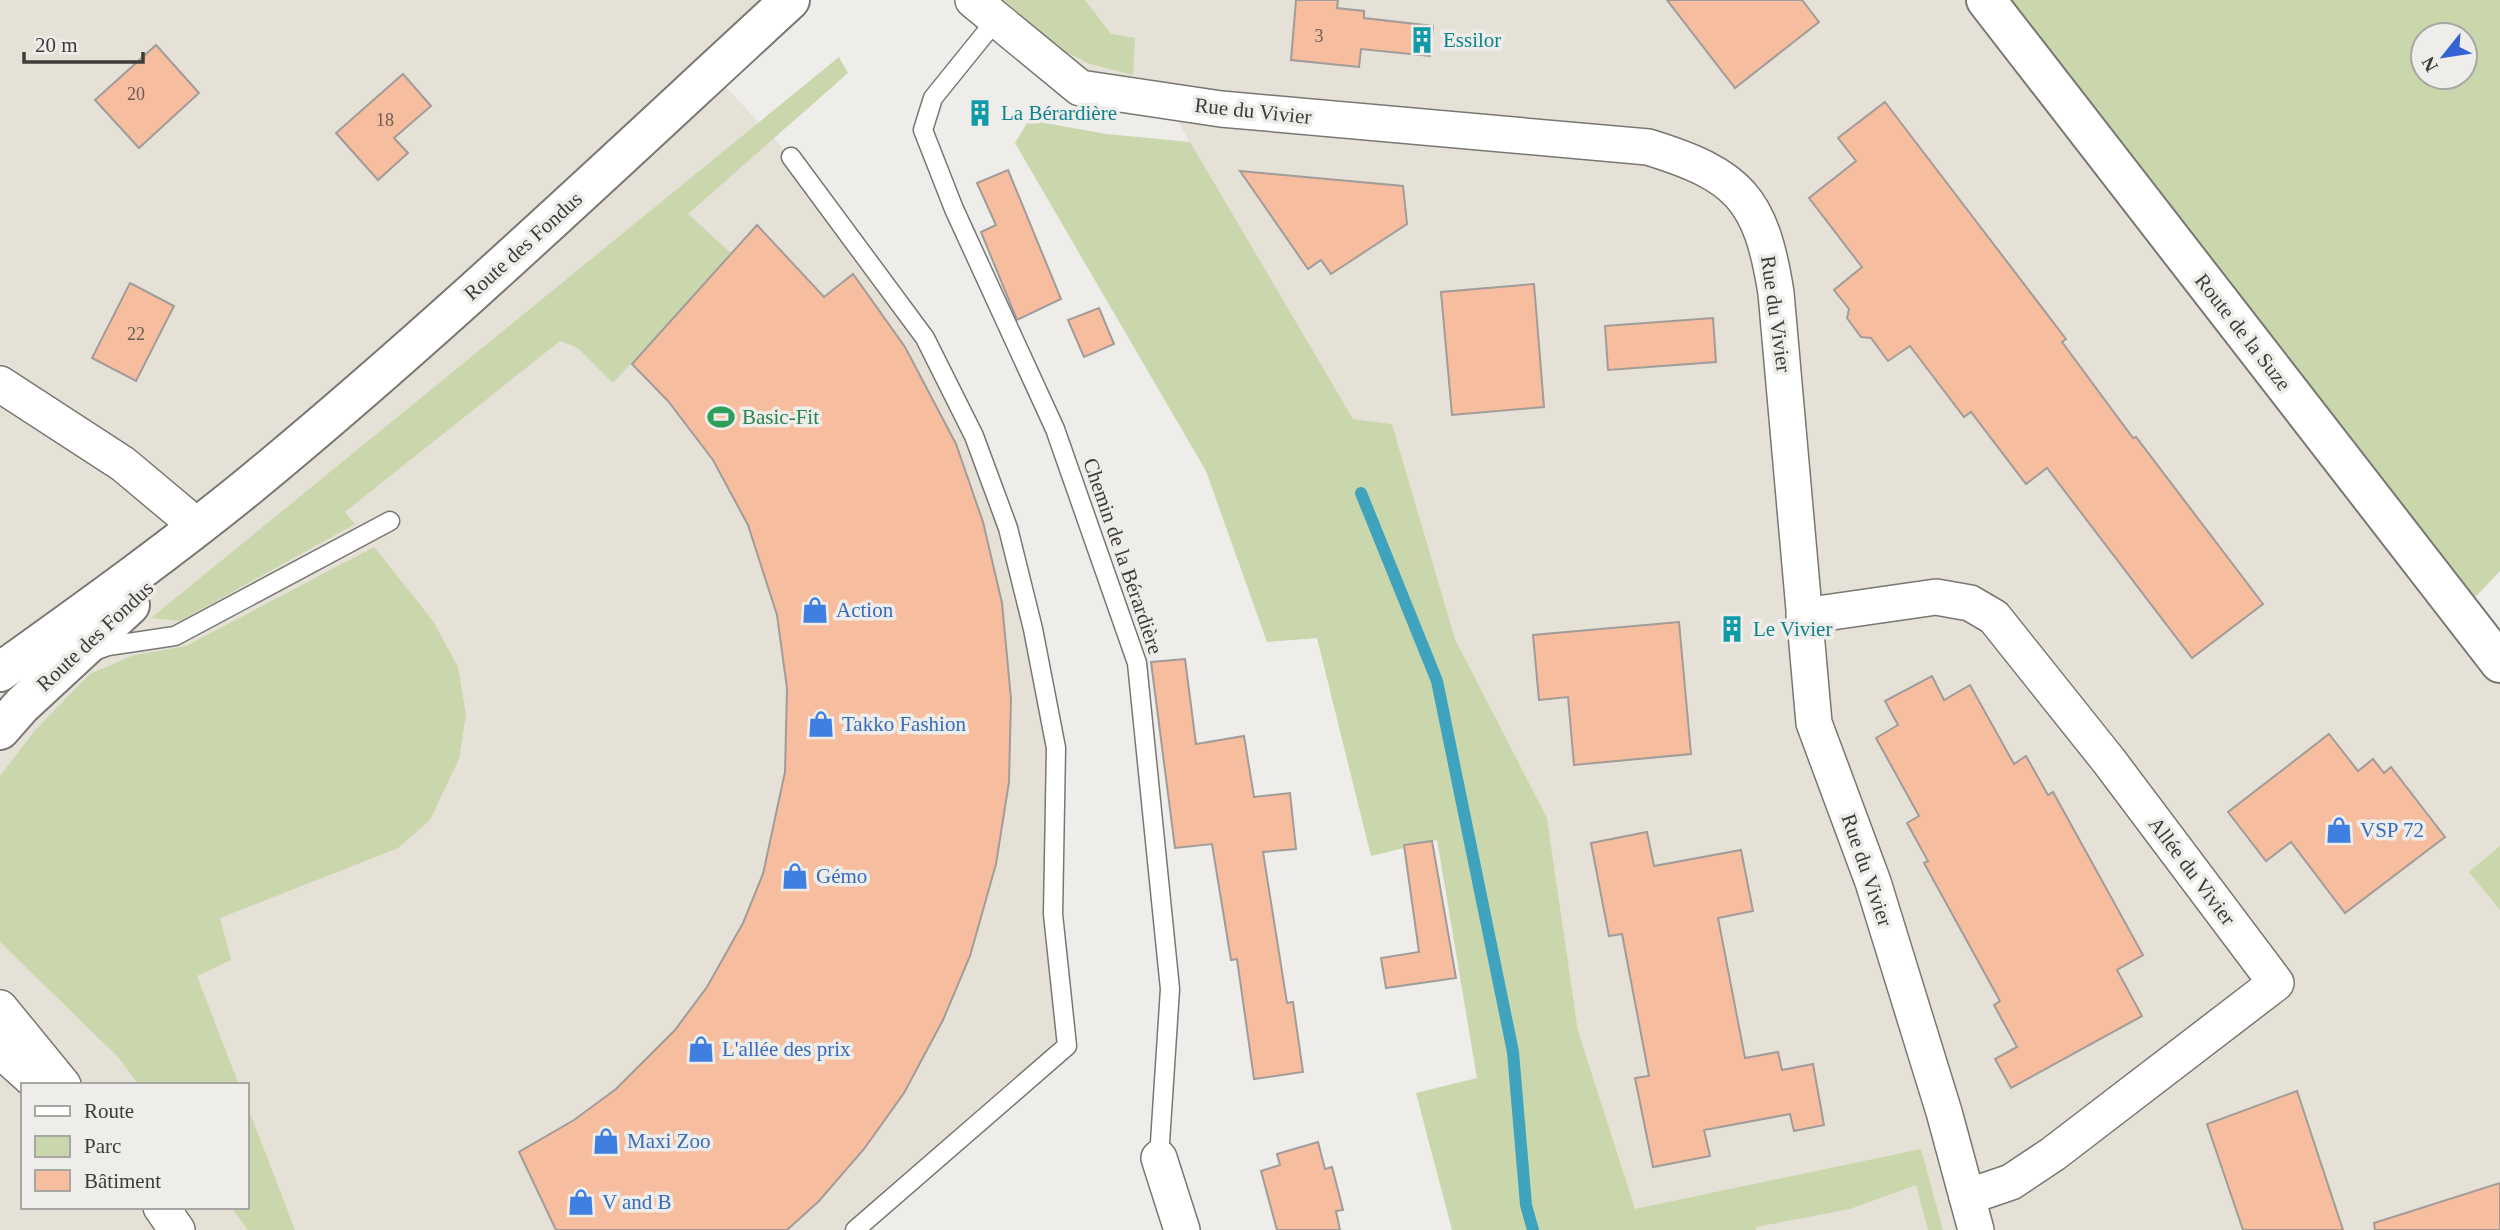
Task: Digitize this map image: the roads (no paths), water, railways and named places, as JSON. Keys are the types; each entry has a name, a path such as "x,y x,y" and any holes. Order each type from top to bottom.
{"street":[{"name":"Route des Fondus","path":"0,672 86,611 250,485 471,294 790,0"},
{"name":"Route de la Suze","path":"1986,0 2500,663"},
{"name":"Rue du Vivier","path":"985,10 1080,88 1220,109 1647,147 1697,162 1743,196 1760,223 1770,257 1786,397 1814,723 1873,882 1972,1214"},
{"path":"0,384 123,464 197,526"},
{"name":"Route des Fondus","path":"0,730 65,663 121,615 250,485"},
{"name":"Allée du Vivier","path":"1804,616 1936,597 1970,603 1994,617 2062,699 2276,983 1972,1214"},
{"path":"0,1008 61,1083"},
{"path":"0,1050 37,1083"},
{"path":"1159,1158 1182,1230"},
{"path":"162,1209 177,1230"}],"lane":[{"name":"Chemin de la Bérardière","path":"985,10 933,98 923,130 954,209 1055,429 1137,663 1170,989 1159,1158"},
{"path":"791,157 925,338 974,436 1009,528 1033,629 1056,748 1053,914 1067,1046 855,1230"},
{"path":"65,663 108,646 175,636 390,521"}],"waterway":[{"path":"1361,493 1437,681 1513,1052 1526,1205 1533,1230"}],"place":[{"name":"Essilor","path":"1422,40"},
{"name":"La Bérardière","path":"980,113"},
{"name":"Basic-Fit","path":"721,417"},
{"name":"Action","path":"815,610"},
{"name":"Le Vivier","path":"1732,629"},
{"name":"Takko Fashion","path":"821,724"},
{"name":"VSP 72","path":"2339,830"},
{"name":"Gémo","path":"795,876"},
{"name":"L'allée des prix","path":"701,1049"},
{"name":"Maxi Zoo","path":"606,1141"},
{"name":"V and B","path":"581,1202"}]}
